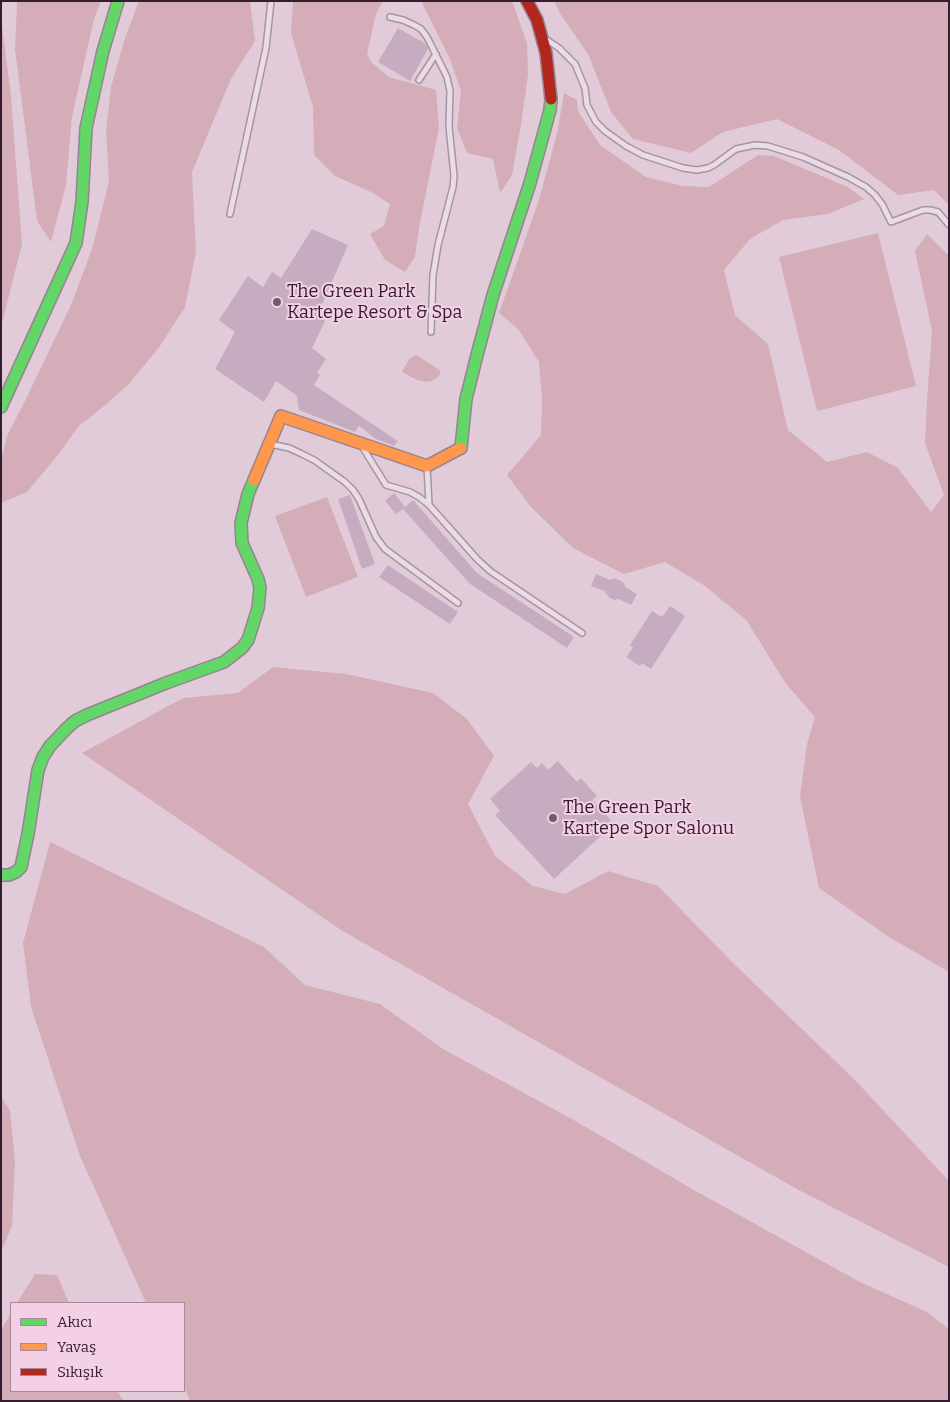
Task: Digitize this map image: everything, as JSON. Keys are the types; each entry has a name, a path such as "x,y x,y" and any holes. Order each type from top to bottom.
{"street":[{"path":"1,407 76,243 82,202 86,128 102,51 118,1"},
{"path":"1,875 9,875 21,867 38,770 50,746 66,729 87,715 224,662 242,648 248,640 258,608 260,588 242,542 241,523 248,494 281,416 427,466 461,448 466,399 477,355 493,296 530,183 550,110 549,72 542,37 537,20 527,1"}],"lane":[{"path":"230,214 266,48 271,1"},
{"path":"390,17 403,20 421,29 447,77 450,90 449,126 454,187 438,245 433,275 431,332"},
{"path":"542,37 559,48 575,64 582,79 588,105 596,122 626,146 643,155 683,168 697,170 714,165 736,148 755,145 768,146 803,157 866,187 882,204 891,222 923,210 930,210 938,212 949,225"},
{"path":"419,80 436,54"},
{"path":"360,443 386,485 410,492 419,497 429,505 476,559 490,571 582,633"},
{"path":"269,444 289,448 314,460 345,482 359,499 376,537 385,550 458,603"},
{"path":"427,466 429,505"}],"shaded area":[{"path":"17,1 101,1 94,19 72,117 66,185 51,242 37,221 15,49"},
{"path":"139,1 250,1 255,41 231,79 192,172 196,252 185,307 160,346 129,384 78,427 58,455 27,492 1,503 1,460 7,436 71,305 93,246 109,181 106,130 111,87 125,38"},
{"path":"293,1 383,1 376,14 367,54 372,63 389,77 436,90 439,128 415,257 405,272 385,260 370,234 384,226 390,204 371,192 335,176 314,155 313,107 291,33"},
{"path":"421,1 512,1 527,43 528,75 512,175 500,193 493,159 467,153 457,128 461,91 450,59"},
{"path":"554,1 949,1 949,205 934,190 898,195 839,150 777,119 723,132 691,153 633,139 611,112 588,54 561,15"},
{"path":"1,17 11,96 22,244 1,327"},
{"path":"564,93 577,100 578,111 600,145 646,177 683,186 709,187 758,155 774,156 848,187 864,199 828,214 783,220 750,239 724,270 735,315 768,344 788,430 827,462 867,452 898,468 931,512 944,495 925,443 932,331 915,251 927,234 949,256 949,972 889,937 819,888 800,797 807,744 815,717 786,684 747,621 705,586 665,562 624,574 573,548 531,507 507,475 541,435 542,399 539,362 518,329 499,313 538,203 557,134"},
{"path":"878,233 916,386 817,411 779,257"},
{"path":"416,355 440,370 437,378 426,382 417,380 402,372 409,359"},
{"path":"327,497 358,577 306,597 275,516"},
{"path":"273,667 346,674 433,693 467,719 494,756 468,804 495,856 533,886 565,894 608,871 658,886 732,962 853,1078 949,1181 949,1267 795,1188 341,930 82,753 183,698 238,693"},
{"path":"50,842 264,947 305,985 380,1004 443,1049 572,1119 694,1190 860,1282 927,1312 949,1329 949,1401 190,1401 185,1389 185,1302 146,1302 80,1156 31,1007 23,943"},
{"path":"1,1096 10,1111 15,1161 12,1226 1,1252"},
{"path":"35,1274 57,1275 69,1302 18,1302"},
{"path":"10,1315 10,1392 118,1392 124,1401 1,1401 1,1330"}],"building":[{"path":"398,28 426,44 428,49 410,81 378,62"},
{"name":"The Green Park Kartepe Resort & Spa","path":"312,229 348,245 317,316 325,321 312,348 326,359 317,373 320,375 314,385 398,441 394,446 376,439 359,426 355,432 299,410 297,396 276,381 264,402 215,369 235,332 219,320 248,276 263,287 272,272 281,278"},
{"path":"394,493 405,507 413,500 477,573 574,637 567,648 470,584 403,509 396,514 385,501"},
{"path":"350,495 375,564 362,569 338,499"},
{"path":"388,565 458,612 450,624 379,577"},
{"path":"596,574 610,580 614,578 621,581 625,587 637,594 631,605 619,599 614,600 604,591 591,586"},
{"path":"670,606 685,616 651,669 642,663 640,666 626,657 633,648 630,645 652,611 662,617"},
{"name":"The Green Park Kartepe Spor Salonu","path":"558,761 577,782 581,778 597,796 592,800 611,820 601,830 604,833 554,879 495,815 500,811 490,799 531,762 537,768 542,763 548,770"}],"traffic: fast":[{"path":"1,407 76,243 82,202 86,128 103,51 118,1"},
{"path":"461,448 466,399 477,355 493,295 530,183 550,110 551,99"},
{"path":"1,875 9,875 21,867 38,770 50,746 66,729 75,721 87,715 224,662 242,648 248,640 258,608 260,588 242,543 241,523 248,494 254,480"}],"traffic: slow":[{"path":"254,480 281,416 427,466 461,448"}],"traffic: jam":[{"path":"527,1 537,20 546,53 551,99"}],"place":[{"name":"The Green Park Kartepe Resort & Spa","path":"277,302"},
{"name":"The Green Park Kartepe Spor Salonu","path":"553,818"}]}
